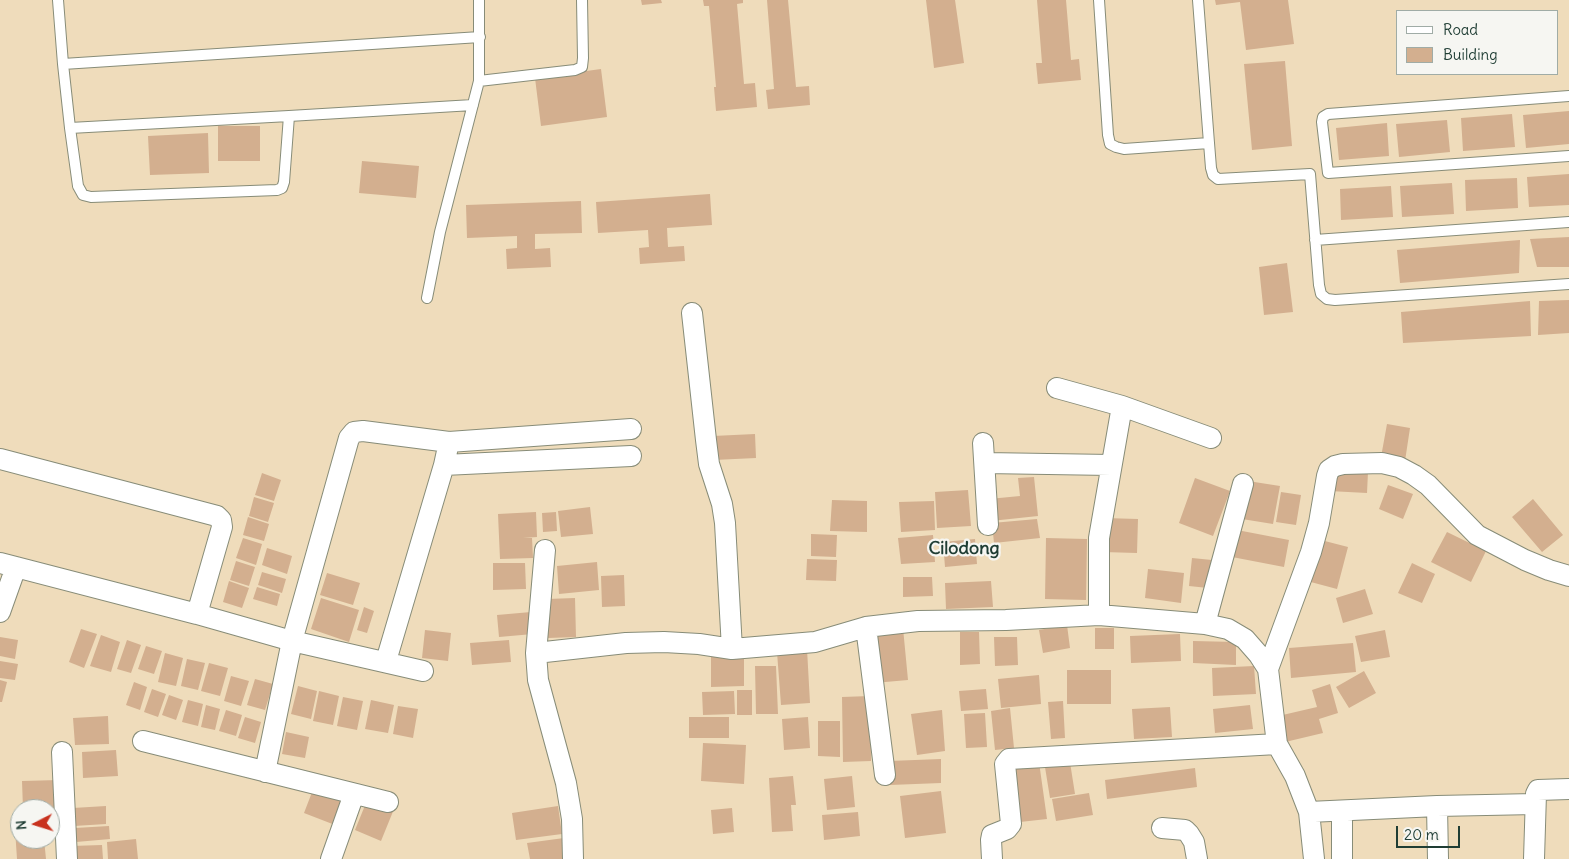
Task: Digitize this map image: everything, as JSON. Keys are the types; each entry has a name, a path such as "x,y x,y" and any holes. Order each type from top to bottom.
{"street":[{"path":"692,312 707,448 722,504 725,523 732,649"},
{"path":"1057,388 1122,406 1211,438"},
{"path":"1099,615 1099,538 1122,406"},
{"path":"265,772 292,641 349,438 354,432 364,431 449,442 631,429"},
{"path":"386,661 444,465 449,442"},
{"path":"983,443 988,525"},
{"path":"444,465 631,456"},
{"path":"0,459 217,516 221,520 222,526 197,614"},
{"path":"985,463 1111,466"},
{"path":"1314,859 1309,812 1295,776 1277,744 1268,668 1312,552 1319,523 1326,476 1329,470 1343,464 1382,463 1398,467 1428,485 1477,535 1533,563 1569,576"},
{"path":"1205,624 1243,484"},
{"path":"544,550 536,653 542,695 566,783 571,810 573,859"},
{"path":"0,612 8,565 197,614 292,641 423,671"},
{"path":"536,653 626,643 664,642 699,644 732,649 815,642 866,627 918,621 1006,620 1099,615 1205,624 1228,629 1245,640 1268,668"},
{"path":"866,627 885,775"},
{"path":"143,741 388,802"},
{"path":"992,859 992,835 1009,827 1005,764 1009,759 1277,744"},
{"path":"62,752 67,859"},
{"path":"1534,859 1535,804 1538,790 1569,789"},
{"path":"331,859 354,794"},
{"path":"1309,812 1535,804"},
{"path":"1437,806 1438,859"},
{"path":"1342,811 1342,859"},
{"path":"1162,828 1185,830 1194,842 1197,859"}],"lane":[{"path":"58,0 70,128 78,186 83,195 91,197 277,190 282,188 284,182 289,116"},
{"path":"427,298 440,232 479,81 479,0"},
{"path":"479,81 575,70 582,67 584,58 582,0"},
{"path":"1099,0 1110,144 1116,148 1124,149 1209,143"},
{"path":"1198,0 1211,168 1213,175 1218,179 1569,156"},
{"path":"63,64 480,37"},
{"path":"1328,173 1322,122 1323,117 1328,114 1569,96"},
{"path":"70,128 474,105"},
{"path":"1310,174 1314,240 1321,294 1327,299 1569,284"},
{"path":"1314,240 1569,222"}],"building":[{"path":"641,0 661,0 662,3 642,5"},
{"path":"703,0 743,0 743,3 737,4 744,84 755,83 757,107 716,111 714,87 716,87 709,6 704,6"},
{"path":"767,0 788,0 796,87 809,86 810,105 768,109 766,90 774,89"},
{"path":"926,0 955,0 964,63 934,68"},
{"path":"1037,0 1066,0 1071,60 1079,59 1081,80 1038,84 1036,63 1042,63"},
{"path":"1215,0 1288,0 1294,44 1246,50 1240,2 1216,5"},
{"path":"1285,61 1292,146 1252,150 1244,64"},
{"path":"601,69 607,117 541,126 535,78"},
{"path":"1569,111 1569,144 1526,148 1523,115"},
{"path":"1512,114 1515,147 1463,151 1461,118"},
{"path":"1447,120 1450,152 1399,157 1396,124"},
{"path":"1387,123 1389,156 1339,160 1336,128"},
{"path":"218,126 260,126 260,161 218,161"},
{"path":"208,133 209,173 150,175 148,136"},
{"path":"362,161 419,166 416,198 359,193"},
{"path":"1569,174 1569,205 1529,207 1527,177"},
{"path":"1517,178 1518,208 1466,211 1465,180"},
{"path":"1452,183 1454,214 1402,217 1400,186"},
{"path":"1391,186 1393,217 1341,220 1340,189"},
{"path":"710,194 712,225 667,228 668,247 684,246 685,261 640,264 639,248 649,247 648,230 598,233 596,202"},
{"path":"581,201 582,233 535,234 535,249 550,248 551,267 507,269 506,249 517,248 517,236 467,238 466,205"},
{"path":"1569,237 1569,267 1537,267 1530,239"},
{"path":"1520,240 1519,273 1400,283 1397,250"},
{"path":"1287,263 1293,312 1264,315 1259,267"},
{"path":"1569,300 1569,333 1538,335 1539,301"},
{"path":"1530,301 1531,336 1403,343 1401,312"},
{"path":"1387,424 1410,428 1405,461 1381,457"},
{"path":"755,434 756,458 714,460 713,436"},
{"path":"1330,470 1368,472 1367,493 1329,491"},
{"path":"262,473 281,480 274,501 255,495"},
{"path":"1034,477 1038,516 991,521 989,499 1020,496 1018,478"},
{"path":"1195,478 1230,491 1213,536 1179,523"},
{"path":"1248,481 1280,486 1273,524 1242,519"},
{"path":"1388,485 1413,494 1403,519 1379,509"},
{"path":"968,490 971,526 937,528 935,492"},
{"path":"1281,492 1301,495 1296,525 1276,522"},
{"path":"254,497 274,503 268,522 249,516"},
{"path":"1533,499 1563,535 1542,552 1512,517"},
{"path":"832,500 867,501 867,532 830,531"},
{"path":"934,501 935,530 901,532 899,502"},
{"path":"590,507 593,534 561,537 558,511"},
{"path":"536,512 537,537 523,538 532,538 533,558 500,559 498,514"},
{"path":"556,512 557,531 543,532 542,513"},
{"path":"248,517 269,524 264,541 243,535"},
{"path":"1104,518 1138,519 1137,553 1103,552"},
{"path":"1037,519 1040,538 994,543 992,523"},
{"path":"1237,530 1289,540 1284,567 1232,557"},
{"path":"1447,532 1486,551 1471,582 1431,562"},
{"path":"811,534 837,535 836,557 811,556"},
{"path":"933,535 935,562 901,564 898,538"},
{"path":"243,538 262,544 256,565 236,558"},
{"path":"1046,538 1087,539 1086,600 1045,599"},
{"path":"975,539 977,564 945,567 943,542"},
{"path":"1317,539 1348,547 1337,589 1307,581"},
{"path":"267,548 292,556 287,574 262,565"},
{"path":"1192,558 1212,560 1208,588 1189,586"},
{"path":"807,559 837,560 836,581 806,580"},
{"path":"236,561 255,567 249,586 230,580"},
{"path":"597,562 599,590 559,594 557,566"},
{"path":"493,563 525,563 526,589 493,590"},
{"path":"1412,563 1435,574 1422,603 1398,593"},
{"path":"1148,569 1184,573 1181,603 1145,598"},
{"path":"262,572 286,579 282,593 258,585"},
{"path":"327,573 360,583 353,605 320,595"},
{"path":"624,575 625,606 602,607 601,576"},
{"path":"903,577 932,577 933,596 903,597"},
{"path":"229,581 249,588 242,608 223,602"},
{"path":"991,581 993,607 946,609 945,583"},
{"path":"257,587 280,594 277,606 253,599"},
{"path":"1365,589 1373,614 1343,623 1336,598"},
{"path":"321,598 359,610 349,642 311,629"},
{"path":"575,598 576,637 548,638 547,599"},
{"path":"364,607 374,611 367,633 357,630"},
{"path":"531,612 533,634 499,637 497,615"},
{"path":"1067,625 1070,648 1043,653 1039,630"},
{"path":"903,628 908,680 874,683 870,631"},
{"path":"1095,628 1114,628 1114,649 1095,649"},
{"path":"81,629 97,634 84,668 69,662"},
{"path":"425,630 451,633 448,661 422,658"},
{"path":"1385,630 1390,657 1361,662 1355,636"},
{"path":"960,632 979,632 980,664 960,665"},
{"path":"1180,634 1181,661 1131,663 1130,636"},
{"path":"101,635 120,642 111,672 90,666"},
{"path":"0,637 18,640 15,659 0,656"},
{"path":"994,637 1017,637 1018,665 995,666"},
{"path":"127,640 141,645 131,673 117,669"},
{"path":"509,640 511,662 472,665 470,643"},
{"path":"1193,641 1236,642 1236,665 1193,663"},
{"path":"1353,643 1356,672 1291,678 1289,648"},
{"path":"146,646 162,651 154,674 138,669"},
{"path":"807,649 810,703 781,705 777,652"},
{"path":"165,653 183,658 176,686 158,682"},
{"path":"711,656 744,656 744,686 711,687"},
{"path":"187,659 205,663 198,690 181,686"},
{"path":"0,661 18,664 15,680 0,678"},
{"path":"209,663 228,668 220,696 201,691"},
{"path":"755,666 776,666 778,714 756,714"},
{"path":"1254,666 1256,694 1213,696 1212,668"},
{"path":"1067,670 1111,670 1111,704 1067,704"},
{"path":"1364,671 1376,693 1349,708 1336,687"},
{"path":"1039,675 1041,704 1001,708 998,679"},
{"path":"231,676 249,681 241,706 224,701"},
{"path":"255,679 273,684 265,710 247,705"},
{"path":"0,680 7,682 2,702 0,702"},
{"path":"134,682 147,687 140,710 126,705"},
{"path":"1330,684 1338,713 1319,719 1323,733 1281,743 1274,717 1317,707 1312,690"},
{"path":"298,686 317,691 311,719 291,714"},
{"path":"152,689 166,694 158,717 144,712"},
{"path":"986,689 988,709 961,711 959,691"},
{"path":"737,690 752,690 752,715 737,715"},
{"path":"319,691 339,696 333,725 313,721"},
{"path":"734,691 735,714 703,715 702,692"},
{"path":"169,695 183,700 176,720 162,715"},
{"path":"870,696 871,761 843,762 842,697"},
{"path":"343,697 363,701 357,730 337,726"},
{"path":"188,700 203,704 198,726 182,722"},
{"path":"371,700 394,705 388,733 365,729"},
{"path":"1063,701 1065,738 1051,739 1048,702"},
{"path":"206,705 220,709 215,730 201,727"},
{"path":"1250,705 1253,729 1215,733 1213,709"},
{"path":"398,706 418,709 413,738 393,734"},
{"path":"1170,707 1172,737 1134,739 1132,709"},
{"path":"1010,708 1014,748 995,750 991,711"},
{"path":"226,710 242,715 236,736 219,731"},
{"path":"942,710 945,751 917,755 911,714"},
{"path":"985,713 987,747 966,748 964,714"},
{"path":"108,716 109,744 75,745 73,718"},
{"path":"245,717 261,722 255,743 238,738"},
{"path":"689,717 729,717 729,738 689,738"},
{"path":"808,717 810,748 784,750 782,719"},
{"path":"818,721 840,721 840,757 818,756"},
{"path":"286,732 309,737 305,758 282,754"},
{"path":"703,743 746,745 744,784 701,781"},
{"path":"116,750 118,776 83,778 82,752"},
{"path":"1069,756 1075,794 1050,798 1044,761"},
{"path":"941,759 941,783 890,785 889,761"},
{"path":"1039,762 1047,819 1020,822 1012,765"},
{"path":"1195,768 1197,787 1107,799 1105,780"},
{"path":"793,776 796,805 791,805 793,831 772,832 769,778"},
{"path":"852,776 855,807 827,810 824,779"},
{"path":"59,780 60,799 23,799 22,781"},
{"path":"314,787 345,800 335,825 304,813"},
{"path":"941,791 946,833 905,838 900,796"},
{"path":"1089,793 1093,815 1056,821 1052,799"},
{"path":"368,798 394,809 381,841 355,830"},
{"path":"106,806 106,824 74,826 73,808"},
{"path":"558,806 562,834 516,840 512,813"},
{"path":"732,808 734,832 713,834 711,810"},
{"path":"858,812 860,836 824,840 822,815"},
{"path":"109,826 110,839 76,842 75,828"},
{"path":"564,838 567,859 530,859 527,843"},
{"path":"136,839 138,859 108,859 107,842"},
{"path":"102,845 103,859 71,859 71,846"},
{"path":"16,849 45,849 46,859 17,859"}],"district":[{"name":"Cilodong","path":"964,549"}]}
